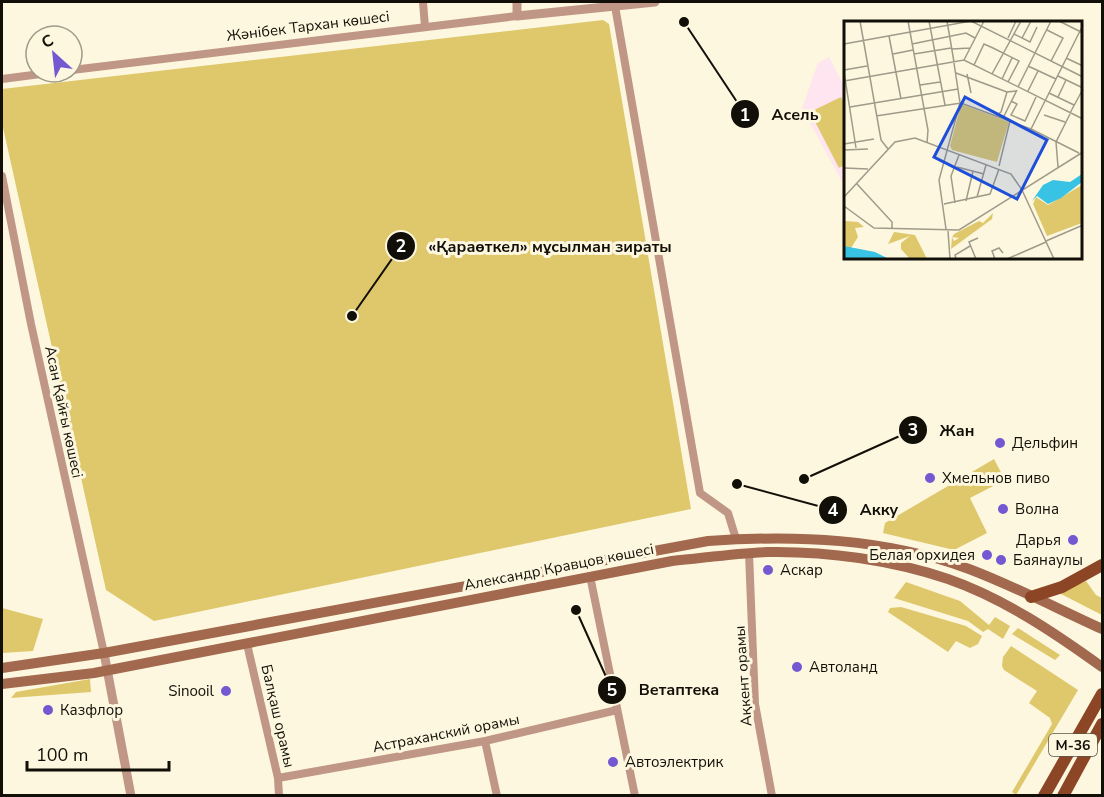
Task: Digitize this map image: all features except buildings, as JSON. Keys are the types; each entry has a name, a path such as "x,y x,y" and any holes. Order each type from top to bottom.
{"main road":[{"name":"Александр Кравцов көшесі","path":"2,668 104,653 621,556 708,541 736,539 815,537 920,554 970,570 1102,629"},
{"name":"Александр Кравцов көшесі","path":"2,684 108,670 672,561 749,553 819,554 904,568 948,579 991,598 1062,638 1102,667"},
{"path":"1031,597 1062,587 1102,565"},
{"name":"M-36","path":"1044,795 1102,694"},
{"name":"M-36","path":"1063,795 1102,724"}],"street":[{"path":"423,2 425,27"},
{"path":"517,2 518,16"},
{"name":"Жәнібек Тархан көшесі","path":"84,69 518,16 655,2"},
{"path":"615,6 700,493 728,513 736,539"},
{"path":"2,79 24,76"},
{"name":"Асан Қайғы көшесі","path":"2,176 104,653"},
{"name":"Ақкент орамы","path":"749,553 755,704 772,795"},
{"path":"590,576 635,795"},
{"name":"Балқаш орамы","path":"247,644 278,778 279,795"},
{"path":"104,653 131,795"},
{"name":"Астраханский орамы","path":"278,778 485,741 617,710"},
{"path":"485,741 497,795"}],"shaded area":[{"path":"603,20 609,24 691,509 154,621 106,590 2,123 2,89 46,84 84,84 84,80"},
{"path":"829,57 844,86 844,185 802,108 818,63"},
{"path":"841,97 844,103 844,165 839,168 810,112"},
{"path":"994,459 1005,480 970,498 987,533 954,550 883,533 885,523"},
{"path":"1086,581 1096,595 1102,598 1102,615 1059,593"},
{"path":"906,582 960,601 989,625 995,617 1010,626 1003,639 988,629 983,632 968,621 894,598"},
{"path":"901,607 966,626 982,636 978,644 970,648 956,641 948,652 888,612 890,608"},
{"path":"2,608 43,619 33,651 2,653"},
{"path":"1018,628 1060,655 1055,660 1012,634"},
{"path":"1011,646 1078,690 1016,795 1012,792 1052,724 1050,718 1029,703 1037,691 1004,670 1003,657"},
{"path":"90,679 91,692 11,698 16,692"}],"place":[{"name":"Асель","path":"684,22"},
{"name":"«Қараөткел» мұсылман зираты","path":"352,316"},
{"name":"Дельфин","path":"1000,443"},
{"name":"Хмельнов пиво","path":"930,478"},
{"name":"Жан","path":"804,479"},
{"name":"Акку","path":"737,484"},
{"name":"Волна","path":"1003,509"},
{"name":"Дарья","path":"1073,540"},
{"name":"Белая орхидея","path":"987,555"},
{"name":"Баянаулы","path":"1001,560"},
{"name":"Аскар","path":"768,570"},
{"name":"Ветаптека","path":"576,610"},
{"name":"Автоланд","path":"797,667"},
{"name":"Sinooil","path":"226,691"},
{"name":"Казфлор","path":"48,710"},
{"name":"Автоэлектрик","path":"613,762"}]}
